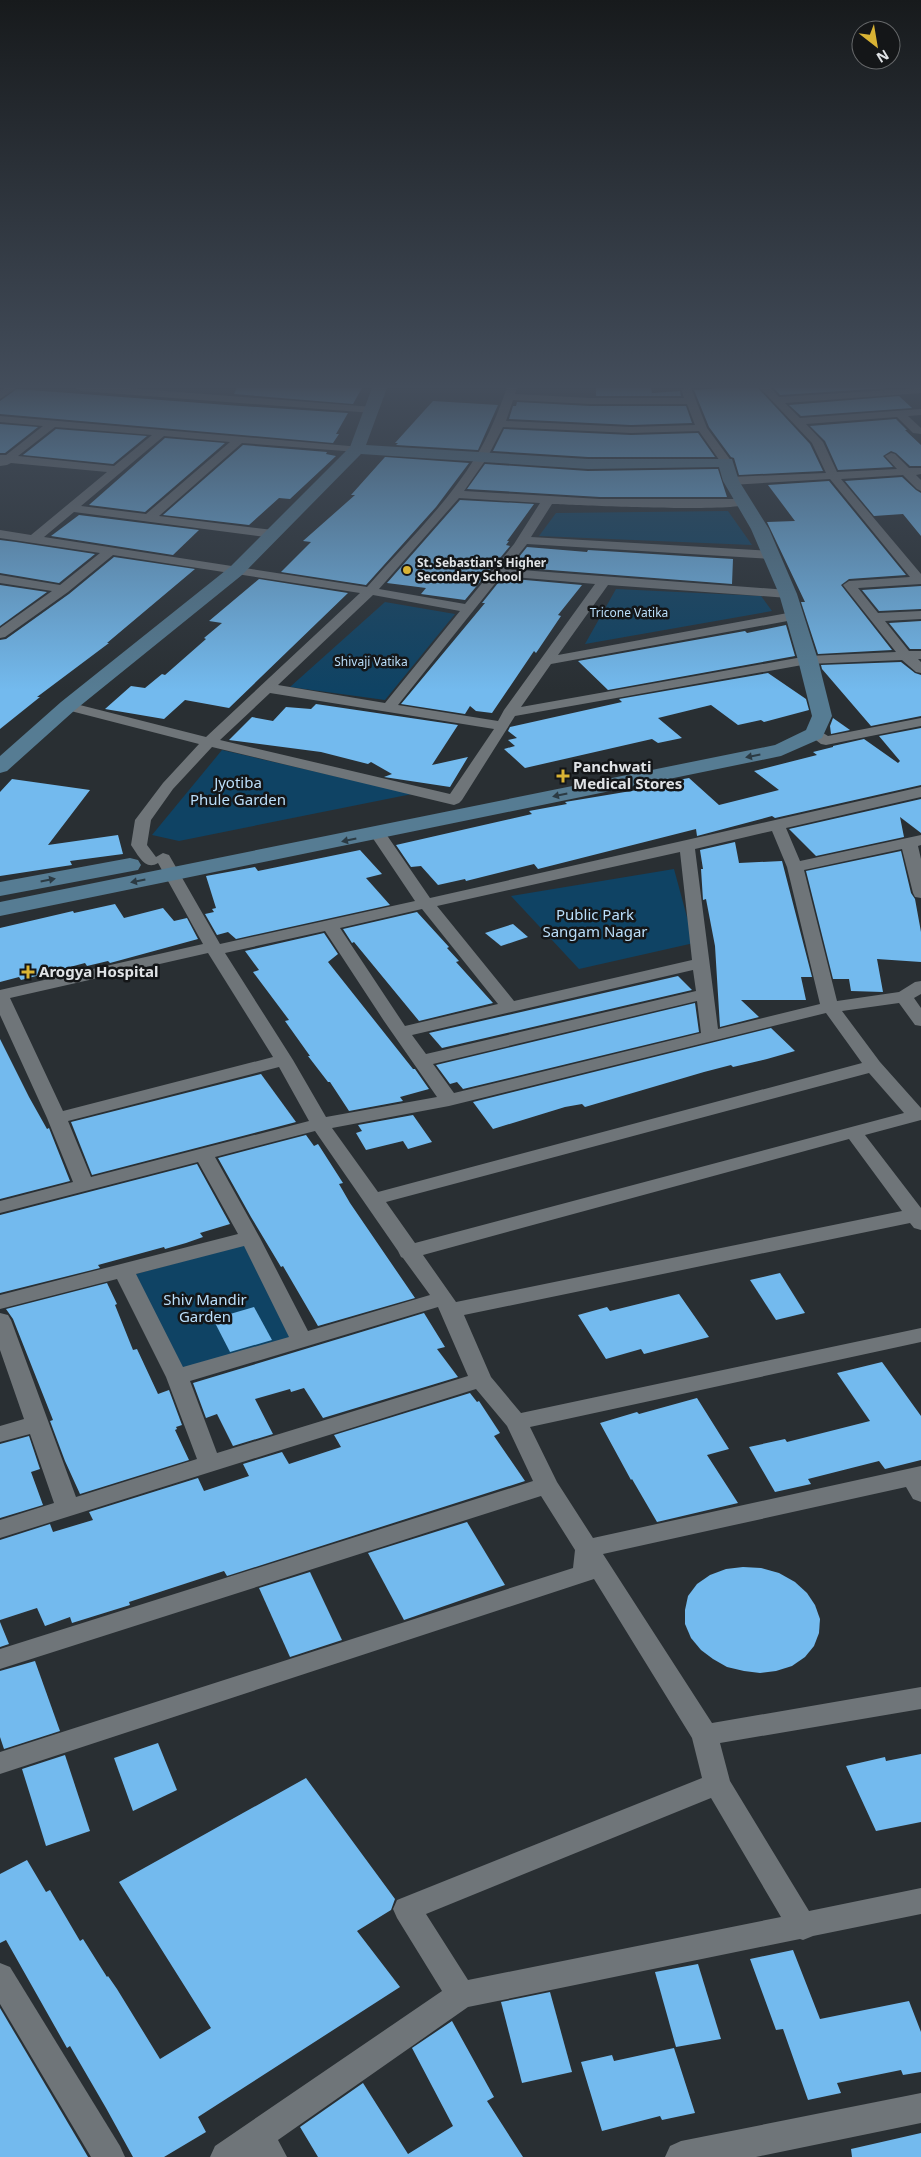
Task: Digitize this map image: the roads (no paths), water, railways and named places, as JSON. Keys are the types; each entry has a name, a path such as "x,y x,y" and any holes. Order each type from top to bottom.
{"street":[{"path":"33,540 95,489"},
{"path":"149,518 183,489"},
{"path":"0,767 68,706 236,571 318,489"},
{"path":"460,489 370,591 209,742 168,786 143,820 139,845 162,865 284,1060 320,1124 446,1305 481,1380 516,1422 547,1485 706,1734 717,1784 803,1927"},
{"path":"0,890 378,834 781,750 815,734 822,716 808,660 793,616 788,594 760,529 736,489"},
{"path":"844,489 920,580"},
{"path":"456,494 547,502 638,505 744,503"},
{"path":"389,707 467,608 524,540 547,502"},
{"path":"72,508 273,534"},
{"path":"0,534 370,591 467,608"},
{"path":"524,540 771,555"},
{"path":"1,631 63,589 110,551"},
{"path":"497,572 604,582 788,594"},
{"path":"0,579 63,589"},
{"path":"920,580 849,585 906,656 921,669"},
{"path":"454,800 503,726 509,713 604,582"},
{"path":"874,617 921,614"},
{"path":"547,661 793,616"},
{"path":"509,713 808,660 921,655"},
{"path":"268,688 503,726"},
{"path":"68,706 209,742 454,800"},
{"path":"0,909 162,865 454,800 629,765 752,737 815,734 826,741 921,722"},
{"path":"84,1186 57,1118 0,995 426,904 921,792"},
{"path":"408,1252 919,1115 873,1066 830,1007 795,867 777,825"},
{"path":"378,834 426,904 510,1007"},
{"path":"795,867 915,842 921,892"},
{"path":"687,846 710,1036"},
{"path":"330,925 449,1100"},
{"path":"401,1032 700,963"},
{"path":"0,1207 320,1124 449,1100 830,1007 904,997 921,986"},
{"path":"422,1061 704,994"},
{"path":"904,997 921,1021"},
{"path":"57,1118 284,1060"},
{"path":"374,1199 873,1066"},
{"path":"177,1377 302,1341 446,1305 919,1217 854,1133"},
{"path":"203,1154 250,1238 302,1341"},
{"path":"0,1302 250,1238"},
{"path":"124,1270 177,1377 210,1464"},
{"path":"0,1320 68,1508"},
{"path":"516,1422 921,1335"},
{"path":"0,1529 481,1380"},
{"path":"0,1434 37,1424"},
{"path":"588,1548 918,1481"},
{"path":"0,1660 547,1485"},
{"path":"0,1763 584,1574 588,1548"},
{"path":"706,1734 921,1698"},
{"path":"461,1995 407,1908 717,1784"},
{"path":"226,2157 264,2146 461,1995 803,1927 921,1901"},
{"path":"0,1977 109,2157"},
{"path":"681,2157 921,2108"}],"place":[{"name":"St. Sebastian's Higher Secondary School","path":"407,570"},
{"name":"Panchwati Medical Stores","path":"563,776"},
{"name":"Arogya Hospital","path":"28,972"}],"park label":[{"name":"Tricone Vatika","path":"629,613"},
{"name":"Shivaji Vatika","path":"371,662"},
{"name":"Jyotiba Phule Garden","path":"238,792"},
{"name":"Public Park Sangam Nagar","path":"595,924"},
{"name":"Shiv Mandir Garden","path":"205,1308"}]}
